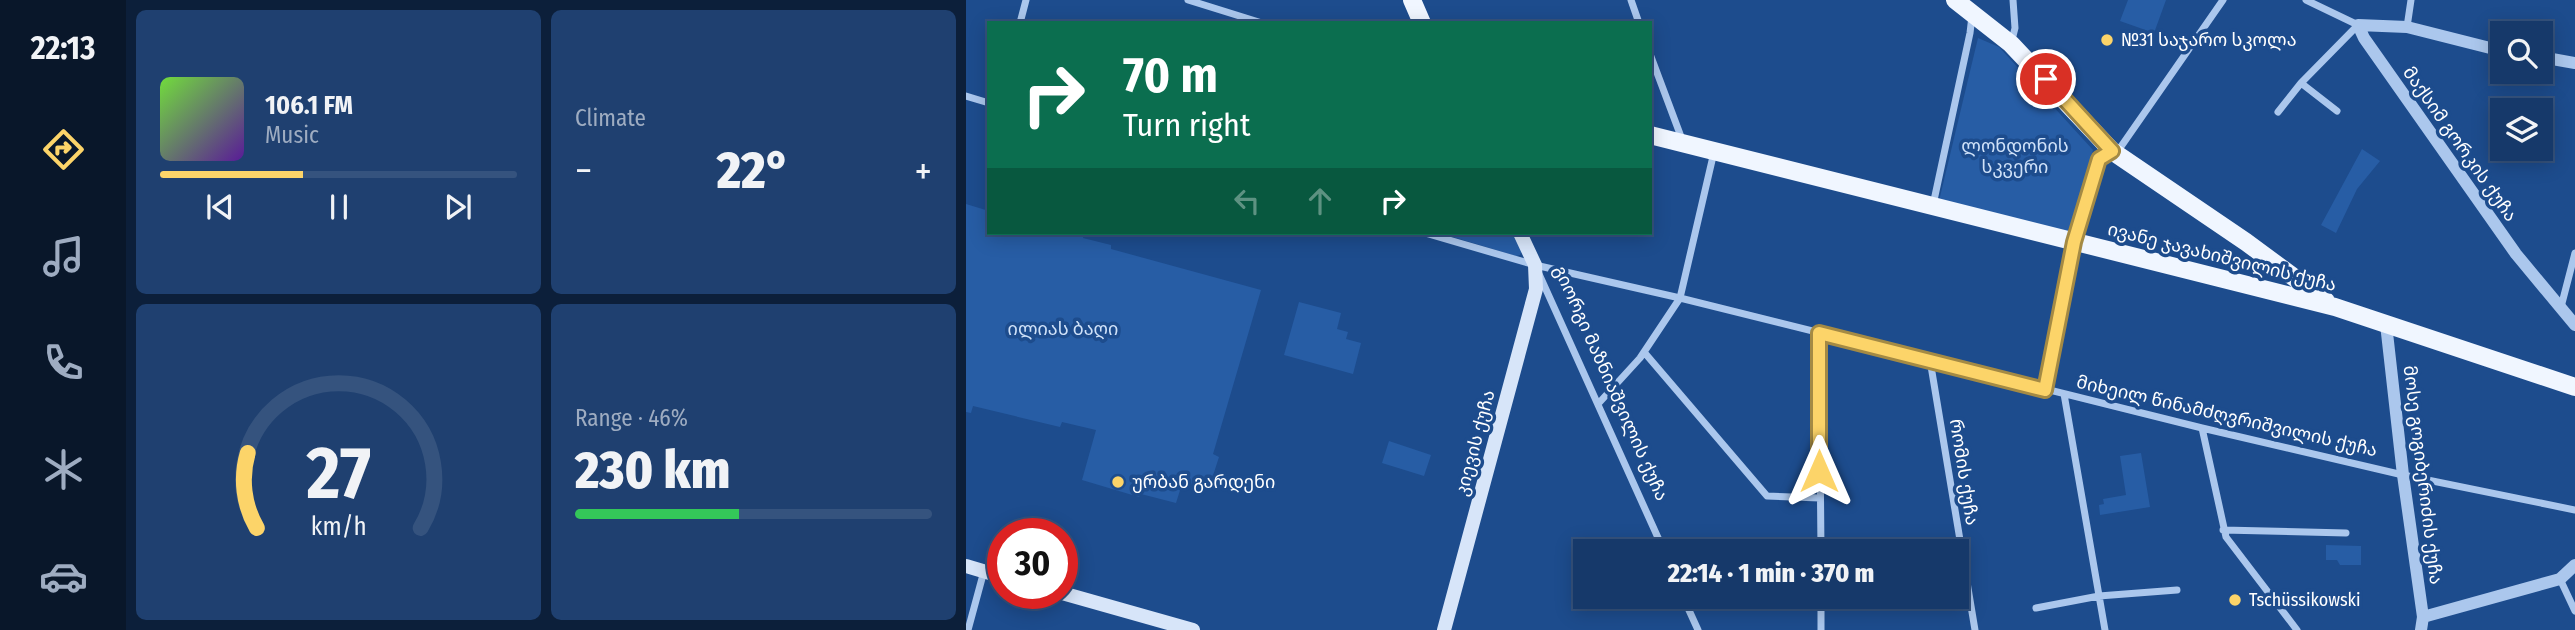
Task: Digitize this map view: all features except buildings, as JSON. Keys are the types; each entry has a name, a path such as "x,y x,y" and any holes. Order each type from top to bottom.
{"main road":[{"path":"1412,0 1421,21"},
{"path":"1955,0 2011,44 2112,151 2335,307"},
{"name":"ივანე ჯავახიშვილის ქუჩა","path":"1652,135 2335,307 2575,387"},
{"name":"გიორგი მაზნიაშვილის ქუჩა","path":"1521,235 1535,265"},
{"name":"კიევის ქუჩა","path":"1444,630 1536,289 1535,265"},
{"path":"2283,295 2292,284 2284,269"},
{"path":"966,566 987,573"},
{"path":"1078,598 1193,630"}],"street":[{"path":"1021,21 1026,0"},
{"path":"1188,0 1256,21"},
{"path":"1631,0 1638,21"},
{"path":"2011,44 2015,28 2013,0"},
{"path":"2045,390 2074,242 2099,159 2120,148 2223,0"},
{"path":"2306,0 2358,24 2406,27 2490,48"},
{"path":"2406,27 2411,0"},
{"path":"1933,205 1968,46 1972,12"},
{"path":"2278,112 2301,83 2358,24"},
{"name":"მაქსიმ გორკის ქუჩა","path":"2358,24 2364,38 2516,254 2575,325"},
{"path":"1652,59 1683,143"},
{"path":"2553,59 2575,63"},
{"path":"2301,83 2337,111"},
{"path":"966,96 987,102"},
{"path":"1598,404 1644,352 1680,298 1714,152"},
{"name":"მიხეილ წინამძღვრიშვილის ქუჩა","path":"1432,235 1535,265 1680,298 2202,428 2403,475 2575,510"},
{"path":"2561,307 2575,253"},
{"name":"გიორგი მაზნიაშვილის ქუჩა","path":"1535,265 1659,539"},
{"name":"მოსე გოგიბერიძის ქუჩა","path":"2386,324 2422,623"},
{"path":"1819,333 1821,539"},
{"path":"1644,352 1767,496 1820,498"},
{"name":"რომის ქუჩა","path":"1930,360 1975,630"},
{"path":"2064,394 2105,630"},
{"path":"2202,428 2223,530 2297,630"},
{"path":"2223,530 2346,533"},
{"path":"2422,623 2560,579 2575,565"},
{"path":"968,630 984,572"},
{"path":"2560,579 2575,611"},
{"path":"2035,608 2099,596 2177,590"},
{"path":"1689,609 1698,630"},
{"path":"1821,609 1821,630"}],"green space":[{"path":"2128,0 2166,0 2154,33 2120,21"},
{"name":"ლონდონის სკვერი","path":"1978,38 1999,47 2093,150 2068,235 1939,201"},
{"path":"2362,149 2380,161 2357,189 2336,233 2321,225"},
{"name":"ილიას ბაღი","path":"966,204 987,210 987,235 1084,235 1083,238 1111,245 1111,249 1261,290 1213,454 1219,457 1208,491 1182,484 1176,503 1141,494 1139,497 1082,480 1096,430 1062,422 1060,427 973,406 971,413 966,412"},
{"path":"1515,235 1522,250 1520,255 1516,256 1453,237"},
{"path":"1299,302 1341,313 1337,329 1348,332 1346,339 1361,343 1353,374 1284,355"},
{"path":"1389,441 1431,455 1424,476 1382,463"},
{"path":"2141,453 2150,507 2100,515 2099,505 2104,504 2103,499 2126,495 2120,456"},
{"path":"2326,545 2361,546 2361,565 2340,565 2337,560 2326,560"}],"place":[{"name":"№31 საჯარო სკოლა","path":"2107,40"},
{"name":"ურბან გარდენი","path":"1118,482"},
{"name":"Tschüssikowski","path":"2235,600"}],"route":[{"path":"1819,471 1819,333 2045,390 2074,242 2099,159 2112,151 2046,79"}]}
